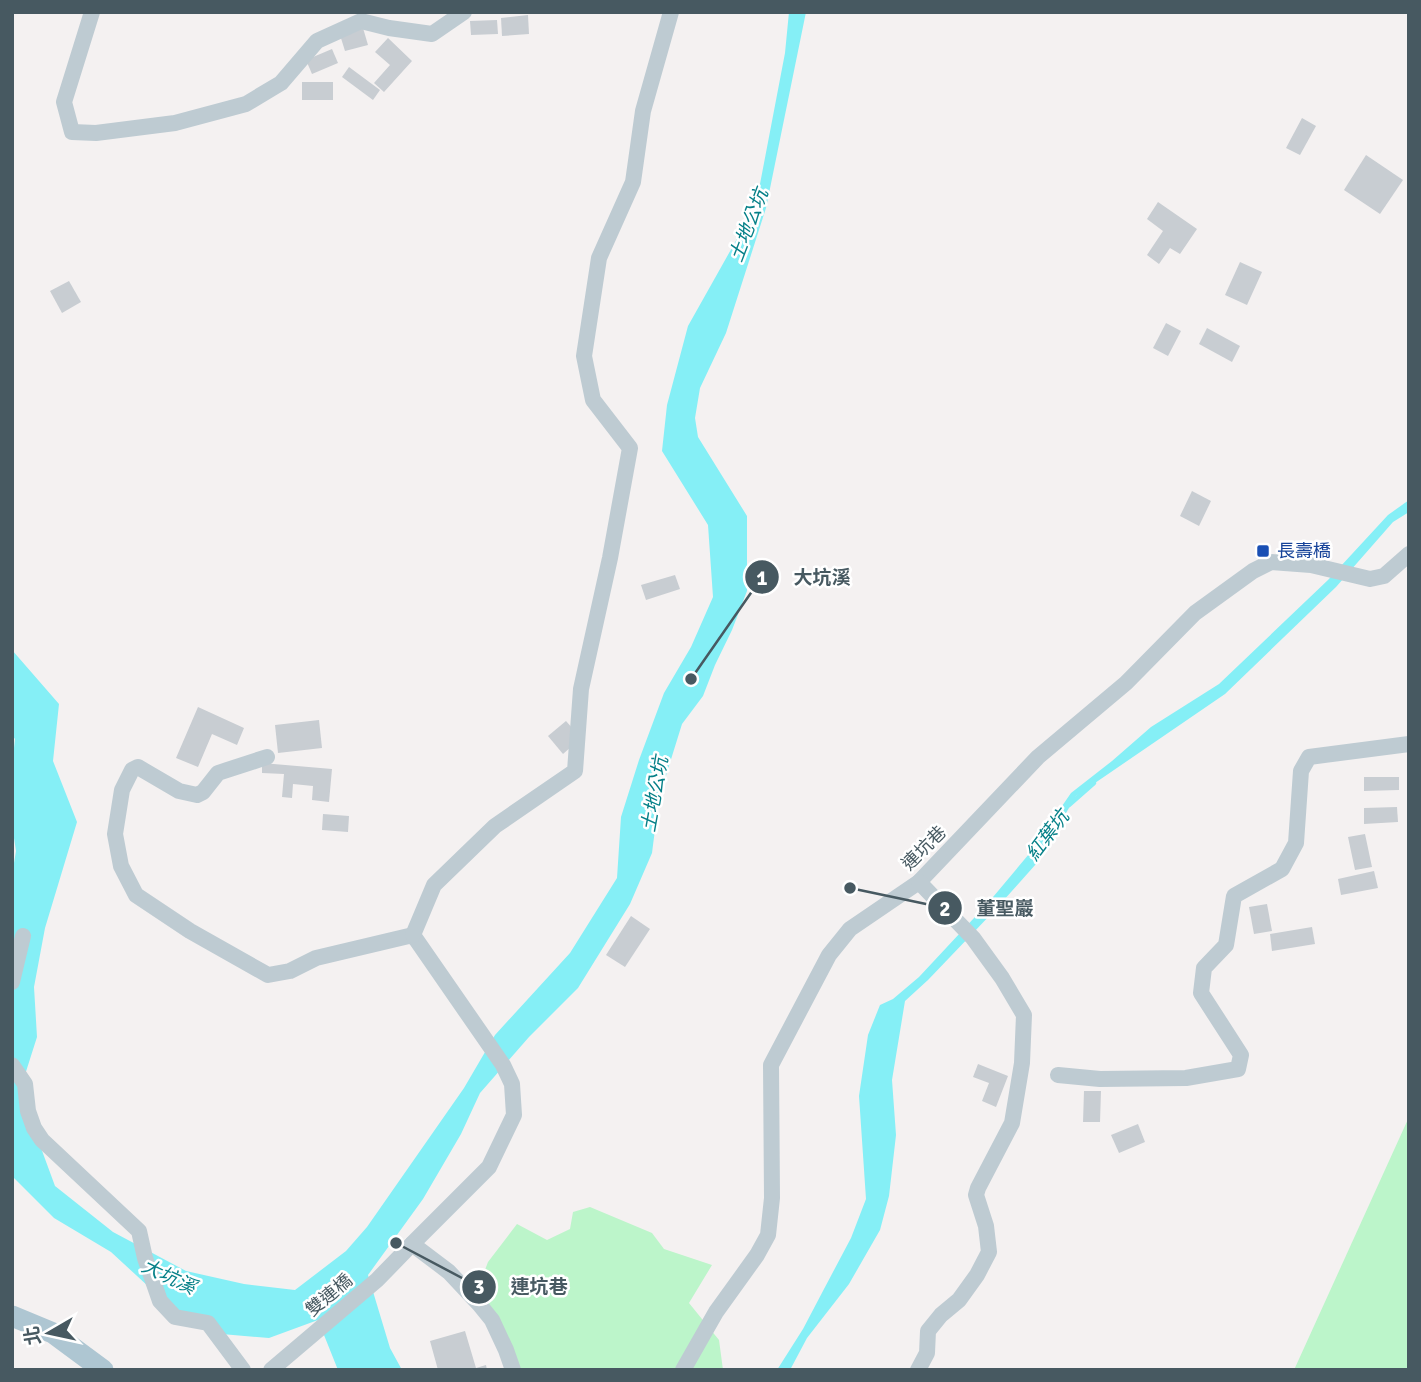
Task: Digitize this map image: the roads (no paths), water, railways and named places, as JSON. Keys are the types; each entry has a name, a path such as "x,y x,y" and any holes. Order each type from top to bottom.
{"main road":[{"path":"12,1316 53,1334 103,1370"}],"street":[{"path":"92,12 64,102 72,132 176,123 246,104 281,83 317,41 361,21 432,34 464,12"},
{"path":"413,935 435,885 495,826 575,771 581,688 610,558 630,448 593,400 584,356 599,258 633,182 643,111 671,12"},
{"name":"連坑巷","path":"683,1370 716,1312 768,1235 772,1198 771,1065 829,955 850,929 919,882 1038,757 1126,683 1195,613 1253,571 1271,562 1311,565 1370,579 1384,576 1409,554"},
{"path":"1058,1075 1100,1079 1186,1078 1238,1069 1241,1055 1201,993 1204,968 1226,945 1234,896 1282,869 1296,843 1301,771 1309,757 1409,744"},
{"path":"267,757 218,773 203,792 197,795 178,791 138,767 132,770 122,790 115,834 121,866 136,895 190,931 268,975 290,971 316,958 413,935"},
{"path":"918,1370 927,1353 928,1331 941,1315 959,1300 989,1252 986,1226 976,1195 1012,1124 1022,1063 1024,1015 973,938 919,882"},
{"path":"413,935 503,1065 512,1084 514,1115 489,1167 411,1244 449,1272 492,1320 513,1370"},
{"path":"12,982 23,936"},
{"path":"12,1065 24,1084 28,1111 38,1134 139,1231 160,1301 175,1317 208,1323 243,1370"},
{"name":"雙連橋","path":"271,1370 377,1279 411,1244"}],"water":[{"name":"大坑溪","path":"789,12 806,12 766,208 726,333 700,388 695,418 698,437 747,516 747,591 703,696 682,724 659,798 652,853 630,904 578,988 529,1037 480,1093 461,1134 423,1199 368,1275 390,1348 402,1370 338,1370 318,1320 269,1338 210,1333 162,1299 111,1252 54,1218 12,1176 12,875 16,851 12,825 15,739 12,735 12,650 59,704 53,761 77,822 45,928 34,987 37,1037 23,1081 34,1129 55,1186 113,1232 186,1271 244,1284 295,1290 346,1251 367,1227 464,1088 495,1035 570,953 617,878 621,817 639,760 664,693 691,647 713,597 708,525 662,451 667,405 688,326 756,205 785,53"},
{"path":"1409,500 1409,512 1393,522 1336,587 1225,694 1076,796 1036,864 994,911 905,1001 892,1080 896,1135 889,1196 880,1230 849,1284 807,1338 790,1370 777,1370 803,1329 851,1238 866,1199 859,1096 868,1035 880,1005 893,999 919,977 988,903 1029,854 1071,793 1151,727 1219,684 1328,580 1388,515"}],"waterway":[{"name":"紅葉坑","path":"1069,805 1094,783"}],"place":[{"name":"長壽橋","path":"1263,551"},
{"name":"大坑溪","path":"691,679"},
{"name":"董聖巖","path":"850,888"},
{"name":"連坑巷","path":"396,1243"}],"water label":[{"name":"土地公坑","path":"748,225"},
{"name":"土地公坑","path":"654,794"}]}
